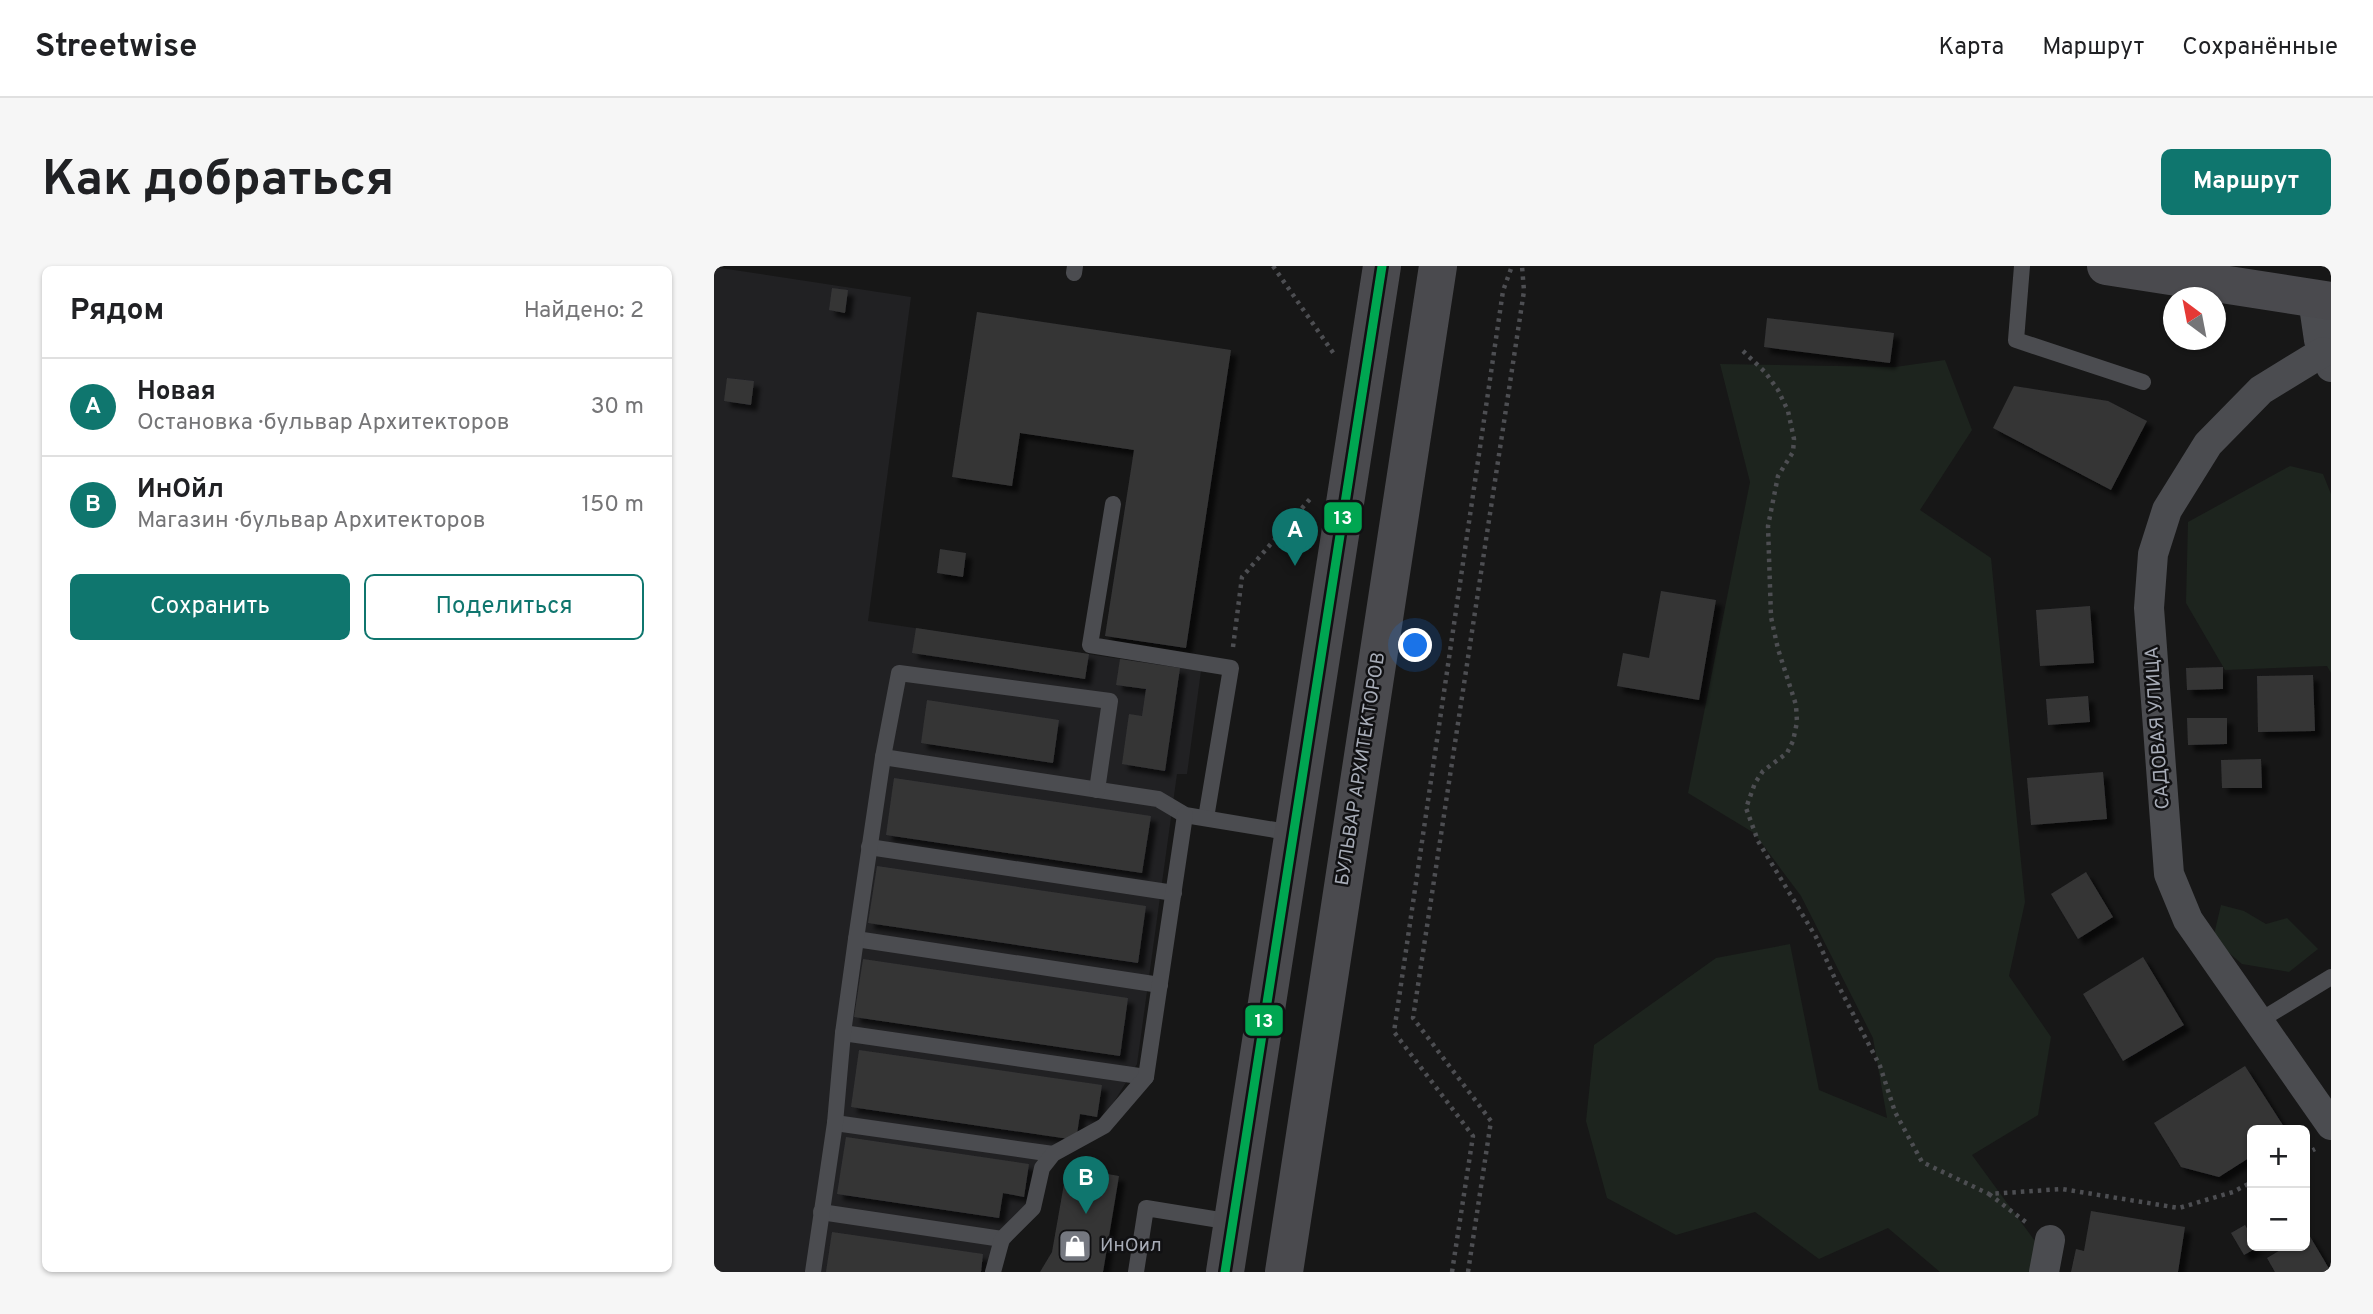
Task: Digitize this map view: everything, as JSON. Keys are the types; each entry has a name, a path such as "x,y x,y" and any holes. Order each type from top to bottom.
{"main road":[{"path":"1224,1272 1382,266"},
{"name":"БУЛЬВАР АРХИТЕКТОРОВ","path":"1284,1272 1438,266"},
{"path":"2106,266 2322,300"}],"street":[{"path":"2322,300 2315,319 2327,360"},
{"name":"САДОВАЯ УЛИЦА","path":"2327,360 2261,390 2208,444 2167,510 2153,554 2149,608 2169,874 2188,920 2331,1125"},
{"path":"2044,1272 2050,1240"}],"lane":[{"path":"2022,266 2016,340 2143,382"},
{"path":"1113,504 1090,645 1231,668 1206,818"},
{"path":"813,1272 835,1123 843,1033 869,848 899,673 1111,702 1097,790"},
{"path":"883,757 1158,799 1185,815 1293,833"},
{"path":"993,1272 1002,1239 1032,1208 1042,1168 1053,1154 1104,1126 1146,1077 1185,815"},
{"path":"869,848 1174,893"},
{"path":"856,939 1160,985"},
{"path":"2259,1021 2331,977"},
{"path":"843,1033 1146,1077"},
{"path":"835,1123 1053,1154"},
{"path":"1136,1272 1146,1208 1232,1222"},
{"path":"821,1212 1002,1239"}],"path":[{"path":"1273,266 1340,362"},
{"path":"1452,1272 1473,1136 1394,1032 1503,290 1512,266"},
{"path":"1468,1272 1491,1121 1413,1018 1524,291 1522,266"},
{"path":"1742,351 1765,372 1779,390 1788,411 1794,439 1793,452 1778,475 1768,526 1772,617 1778,649 1796,705 1797,722 1787,753 1763,771 1755,783 1746,808 1758,841 1816,937 1880,1066 1895,1112 1922,1162 1989,1194 2050,1240"},
{"path":"1231,668 1242,577 1311,498"},
{"path":"1989,1194 2062,1189 2179,1208 2233,1192 2247,1185"}],"shaded area":[{"path":"714,267 911,297 868,621 1201,671 1187,774 1177,774 1137,1064 1102,1122 1041,1157 1019,1228 993,1272 714,1272"},
{"path":"1945,360 1972,430 1920,510 1991,558 2025,902 2009,976 2051,1037 2038,1115 1972,1155 2040,1248 2035,1272 1940,1272 1888,1228 1819,1259 1755,1212 1676,1235 1607,1198 1586,1121 1594,1045 1716,958 1790,944 1819,1090 1887,1118 1873,1038 1801,896 1754,833 1688,793 1750,482 1720,364 1895,367"},
{"path":"2290,466 2323,474 2331,494 2331,673 2327,666 2225,670 2186,603 2188,522"},
{"path":"2221,905 2244,911 2266,924 2287,918 2318,949 2289,972 2242,964 2213,939"}],"building":[{"path":"832,288 848,290 845,313 829,310"},
{"path":"977,312 1231,350 1186,648 1105,636 1134,450 1020,433 1012,486 952,477"},
{"path":"1767,318 1894,333 1890,363 1764,347"},
{"path":"727,378 754,381 751,405 724,401"},
{"path":"2014,386 2108,401 2147,421 2111,490 1993,428"},
{"path":"940,549 966,553 963,577 937,573"},
{"path":"1661,591 1716,600 1699,700 1617,686 1623,653 1649,658"},
{"path":"2090,606 2094,663 2040,666 2036,610"},
{"path":"916,628 1089,654 1085,679 912,653"},
{"path":"1120,659 1180,668 1165,771 1122,764 1129,714 1142,716 1146,689 1116,685"},
{"path":"2223,667 2223,689 2187,690 2186,668"},
{"path":"2313,675 2315,731 2258,732 2257,676"},
{"path":"2088,696 2090,722 2048,725 2046,699"},
{"path":"927,700 1059,720 1053,763 921,743"},
{"path":"2187,718 2227,718 2227,744 2188,745"},
{"path":"2261,759 2262,788 2222,788 2221,760"},
{"path":"2103,772 2107,819 2031,825 2027,778"},
{"path":"894,778 1151,816 1142,873 886,835"},
{"path":"877,866 1146,906 1138,963 868,923"},
{"path":"2086,872 2113,917 2078,939 2051,894"},
{"path":"2143,957 2184,1025 2123,1061 2083,994"},
{"path":"863,959 1128,998 1120,1056 854,1017"},
{"path":"859,1050 1102,1085 1097,1117 1080,1114 1076,1140 851,1107"},
{"path":"2245,1066 2283,1125 2247,1125 2247,1159 2219,1177 2181,1167 2154,1123"},
{"path":"846,1137 1029,1164 1024,1197 1003,1193 999,1218 837,1194"},
{"path":"1067,1167 1119,1176 1103,1272 1040,1272 1052,1252"},
{"path":"2091,1211 2185,1227 2178,1272 2071,1272 2076,1249 2084,1251"},
{"path":"2245,1225 2247,1251 2251,1251 2244,1255 2231,1233"},
{"path":"832,1232 983,1254 981,1272 826,1272"},
{"path":"2310,1236 2331,1272 2275,1272 2267,1258 2279,1251 2310,1251"}],"transit line":[{"name":"13","path":"1225,1272 1382,266"}],"place":[{"name":"Новая","path":"1295,566"},
{"name":"ИнОйл","path":"1086,1214"},
{"name":"ИнОил","path":"1075,1246"}]}
